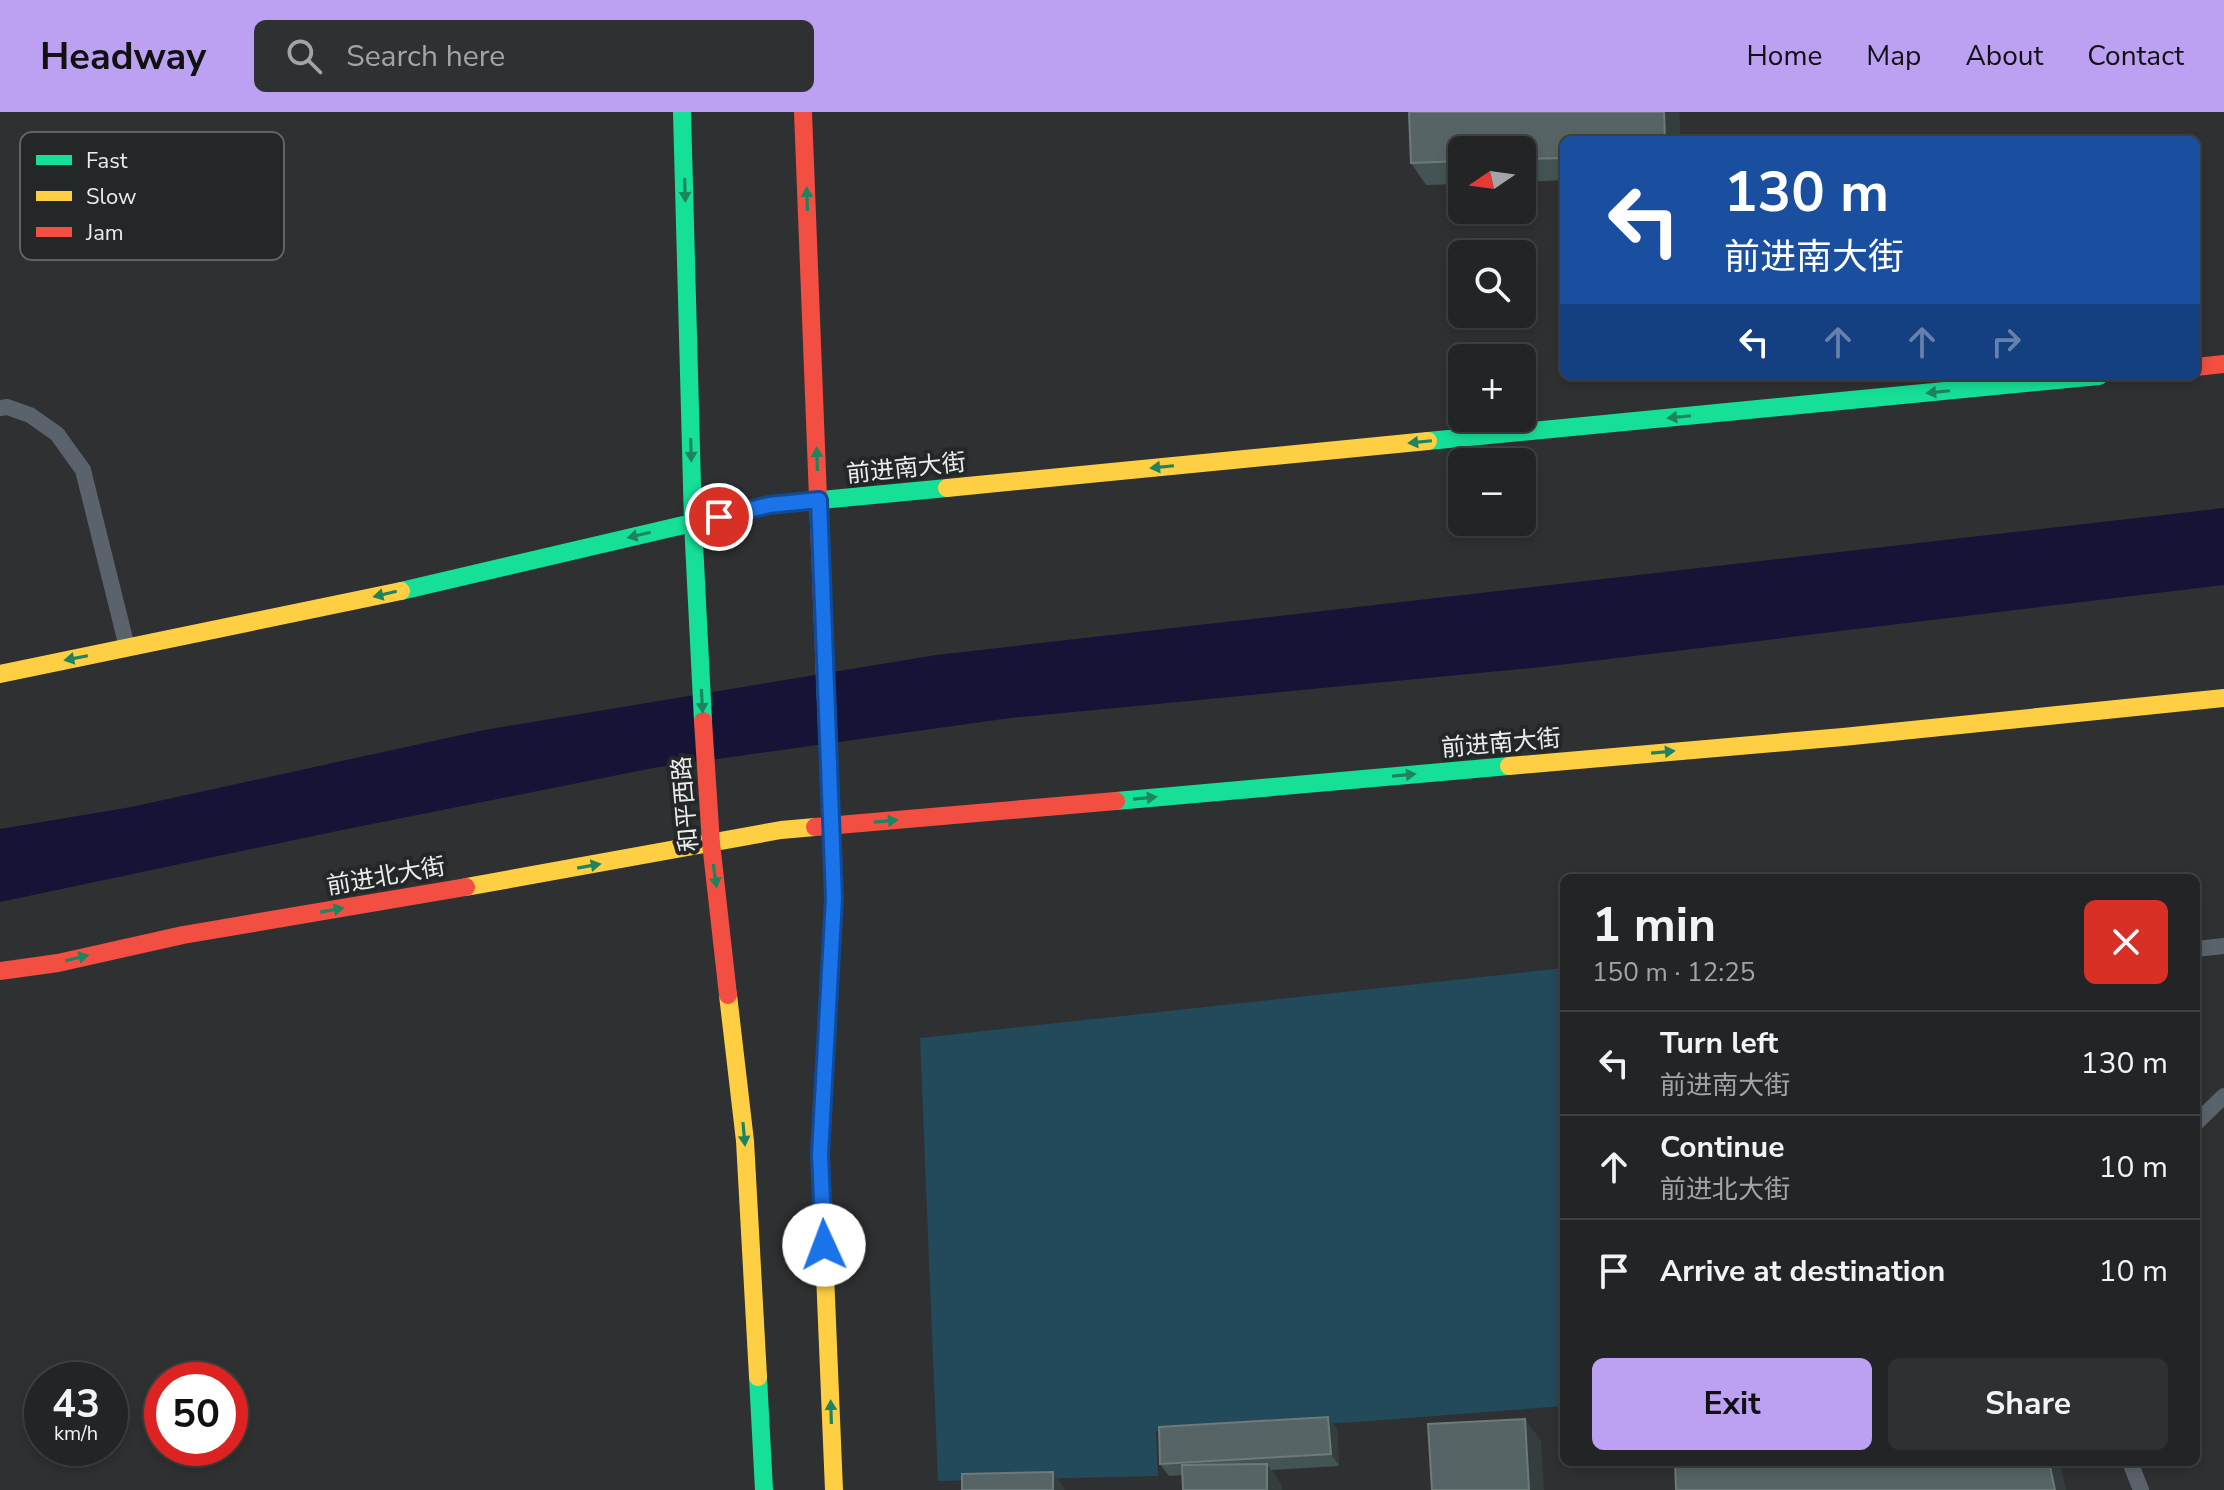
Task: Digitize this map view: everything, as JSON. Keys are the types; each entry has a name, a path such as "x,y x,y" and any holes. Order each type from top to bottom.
{"main road":[{"name":"和平西路","path":"682,112 693,523 705,770 745,1141 764,1490"},
{"path":"803,112 834,898 820,1154 834,1490"},
{"path":"2200,367 2224,364"},
{"name":"前进南大街","path":"693,523 769,505 2058,380"},
{"path":"0,674 323,609 693,523"},
{"name":"前进南大街","path":"781,830 1843,737 2224,698"},
{"name":"前进北大街","path":"0,971 58,963 183,935 781,830"}],"lane":[{"path":"0,408 7,407 30,415 57,434 83,470 127,648"},
{"path":"2200,949 2224,946"},
{"path":"2200,1119 2224,1096"},
{"path":"2132,1466 2141,1490"}],"shaded area":[{"path":"2224,508 2224,585 1542,667 1010,718 653,768 0,902 0,829 131,807 484,730 936,655"},
{"path":"1560,968 1560,1406 1357,1422 1156,1431 1158,1476 938,1481 920,1038"}],"building":[{"path":"1409,112 1664,112 1665,136 1560,136 1560,158 1536,159 1536,136 1448,136 1448,162 1411,163"},
{"path":"1328,1417 1331,1454 1160,1464 1159,1427"},
{"path":"1525,1419 1529,1490 1432,1490 1428,1424"},
{"path":"1267,1464 1267,1490 1183,1490 1182,1465"},
{"path":"1675,1466 2050,1466 2055,1490 1676,1490"},
{"path":"1053,1472 1053,1490 962,1490 962,1474"}],"traffic: fast":[{"path":"682,112 693,523 703,721"},
{"path":"1428,441 2058,380"},
{"path":"401,591 769,505 947,488"},
{"path":"821,1178 834,898 824,653"},
{"path":"1116,801 1509,766"},
{"path":"758,1377 764,1490"}],"traffic: slow":[{"path":"947,488 1428,441"},
{"path":"0,674 401,591"},
{"path":"1509,766 1843,737 2224,698"},
{"path":"466,887 781,830 815,827"},
{"path":"728,995 745,1141 758,1377"},
{"path":"821,1178 834,1490"}],"traffic: jam":[{"path":"803,112 824,653"},
{"path":"2200,367 2224,364"},
{"path":"703,721 711,843 728,995"},
{"path":"815,827 1116,801"},
{"path":"0,971 58,963 183,935 466,887"}],"route":[{"path":"719,517 769,505 819,500 834,898 820,1154 824,1245"}]}
